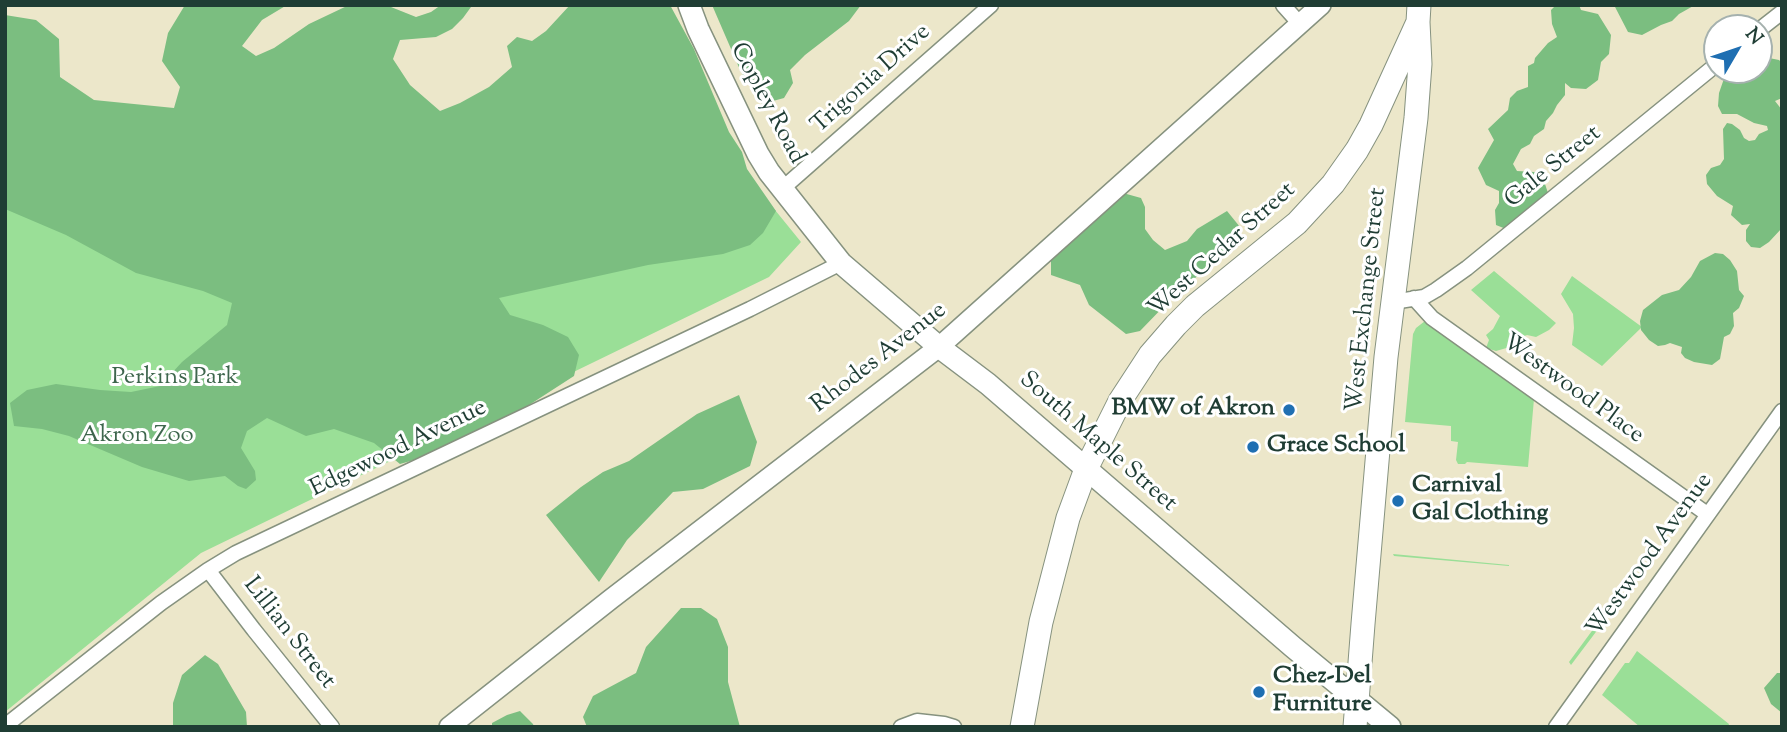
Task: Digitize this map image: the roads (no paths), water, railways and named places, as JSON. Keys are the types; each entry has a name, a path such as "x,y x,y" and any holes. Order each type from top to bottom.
{"main road":[{"name":"Copley Road","path":"690,5 698,29 758,154 782,189"},
{"name":"West Exchange Street","path":"1355,727 1387,357 1403,300 1420,64 1419,14"},
{"name":"West Cedar Street","path":"1022,727 1041,622 1068,518 1086,469 1120,401 1150,355 1176,324 1297,223 1333,184 1371,125 1419,14"},
{"name":"South Maple Street","path":"782,189 841,263 939,347 988,384 1390,727"}],"street":[{"name":"Trigonia Drive","path":"782,189 991,5"},
{"path":"1283,5 1300,24"},
{"name":"Rhodes Avenue","path":"449,727 622,590 939,347 1321,5"},
{"name":"Gale Street","path":"1403,300 1424,297 1467,268 1703,75"},
{"name":"Edgewood Avenue","path":"5,726 161,603 236,553 750,309 841,263"},
{"name":"Westwood Place","path":"1403,300 1707,514"},
{"name":"Westwood Avenue","path":"1556,727 1782,411"},
{"name":"Lillian Street","path":"208,570 332,727"},
{"path":"901,727 918,721 954,727"}],"place":[{"name":"BMW of Akron","path":"1289,410"},
{"name":"Grace School","path":"1253,447"},
{"name":"Carnival Gal Clothing","path":"1398,501"},
{"name":"Chez-Del Furniture","path":"1259,692"}],"park label":[{"name":"Perkins Park","path":"175,379"},
{"name":"Akron Zoo","path":"137,437"}]}
